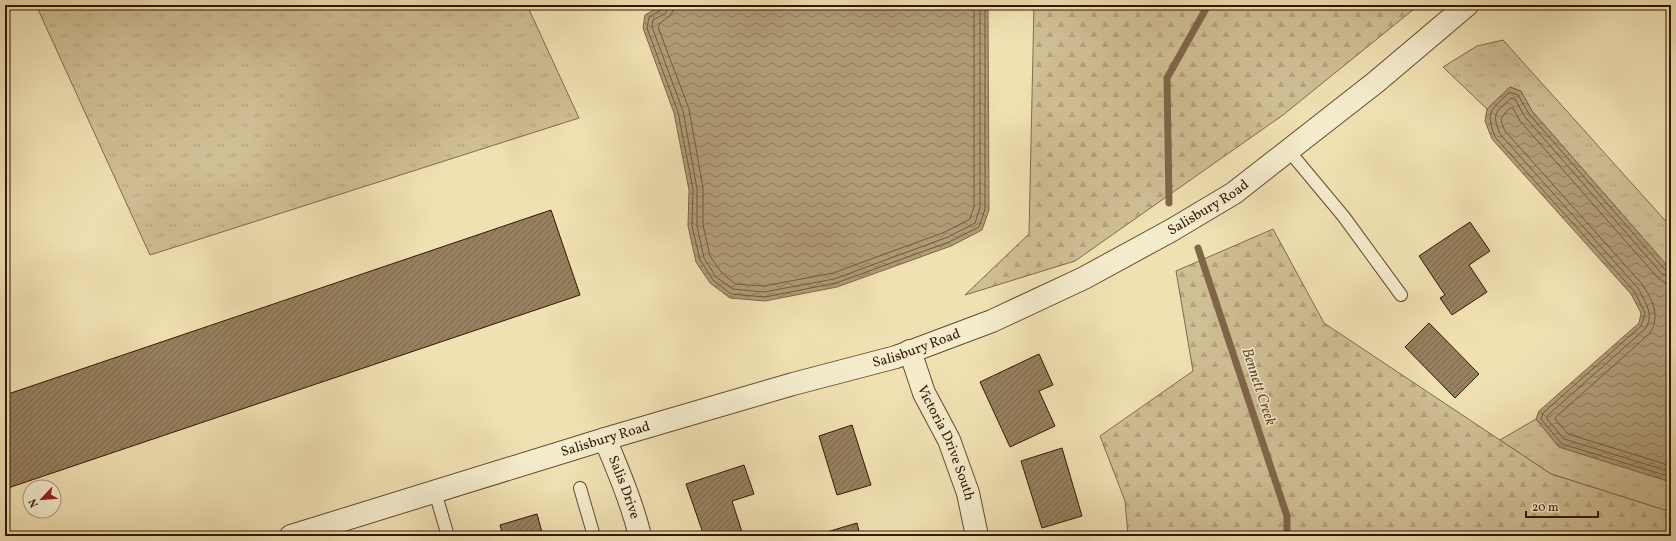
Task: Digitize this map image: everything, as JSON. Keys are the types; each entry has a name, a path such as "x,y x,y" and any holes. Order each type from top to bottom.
{"street":[{"name":"Salisbury Road","path":"291,536 605,439 896,356 992,321 1084,278 1172,230 1234,193 1376,82 1467,5"},
{"name":"Victoria Drive South","path":"910,351 924,393 949,440 968,493 977,536"},
{"name":"Salis Drive","path":"605,439 618,469 640,536"}],"lane":[{"path":"1289,151 1344,217 1401,295"},
{"path":"580,488 594,536"},
{"path":"435,492 448,536"}],"green space":[{"path":"36,5 527,5 579,118 150,255"},
{"path":"1034,5 1419,5 1283,115 1075,261 965,295 1029,234"},
{"path":"1503,40 1671,227 1671,270 1532,111 1521,91 1510,87 1487,109 1443,67 1477,46"},
{"path":"1273,229 1324,323 1551,474 1671,512 1671,536 1128,536 1125,501 1100,436 1193,371 1176,271"},
{"path":"1536,419 1559,447 1671,482 1671,512 1551,474 1500,440"}],"water":[{"path":"662,5 988,5 989,210 982,230 951,246 837,287 765,301 730,298 710,283 696,262 688,226 689,190 674,113 643,28 645,15"},
{"path":"1510,87 1521,91 1532,111 1671,270 1671,482 1559,447 1536,419 1539,411 1639,323 1641,313 1631,294 1492,139 1485,121 1487,109"}],"building":[{"path":"551,210 580,295 35,479 22,479 22,483 5,489 5,395"},
{"path":"1470,222 1490,251 1469,265 1487,292 1452,315 1440,298 1445,295 1419,256"},
{"path":"1429,323 1479,374 1455,398 1405,347"},
{"path":"1039,354 1053,385 1039,391 1055,426 1010,447 980,382"},
{"path":"852,425 871,485 837,495 819,436"},
{"path":"1062,448 1082,516 1042,528 1021,461"},
{"path":"744,465 754,494 732,501 742,532 731,536 704,536 686,484"},
{"path":"537,514 543,536 503,536 500,525"},
{"path":"857,523 860,536 820,536 820,534"}],"waterway":[{"name":"Bennett Creek","path":"1169,203 1167,78 1208,5"},
{"name":"Bennett Creek","path":"1198,248 1287,516 1287,536"}]}
